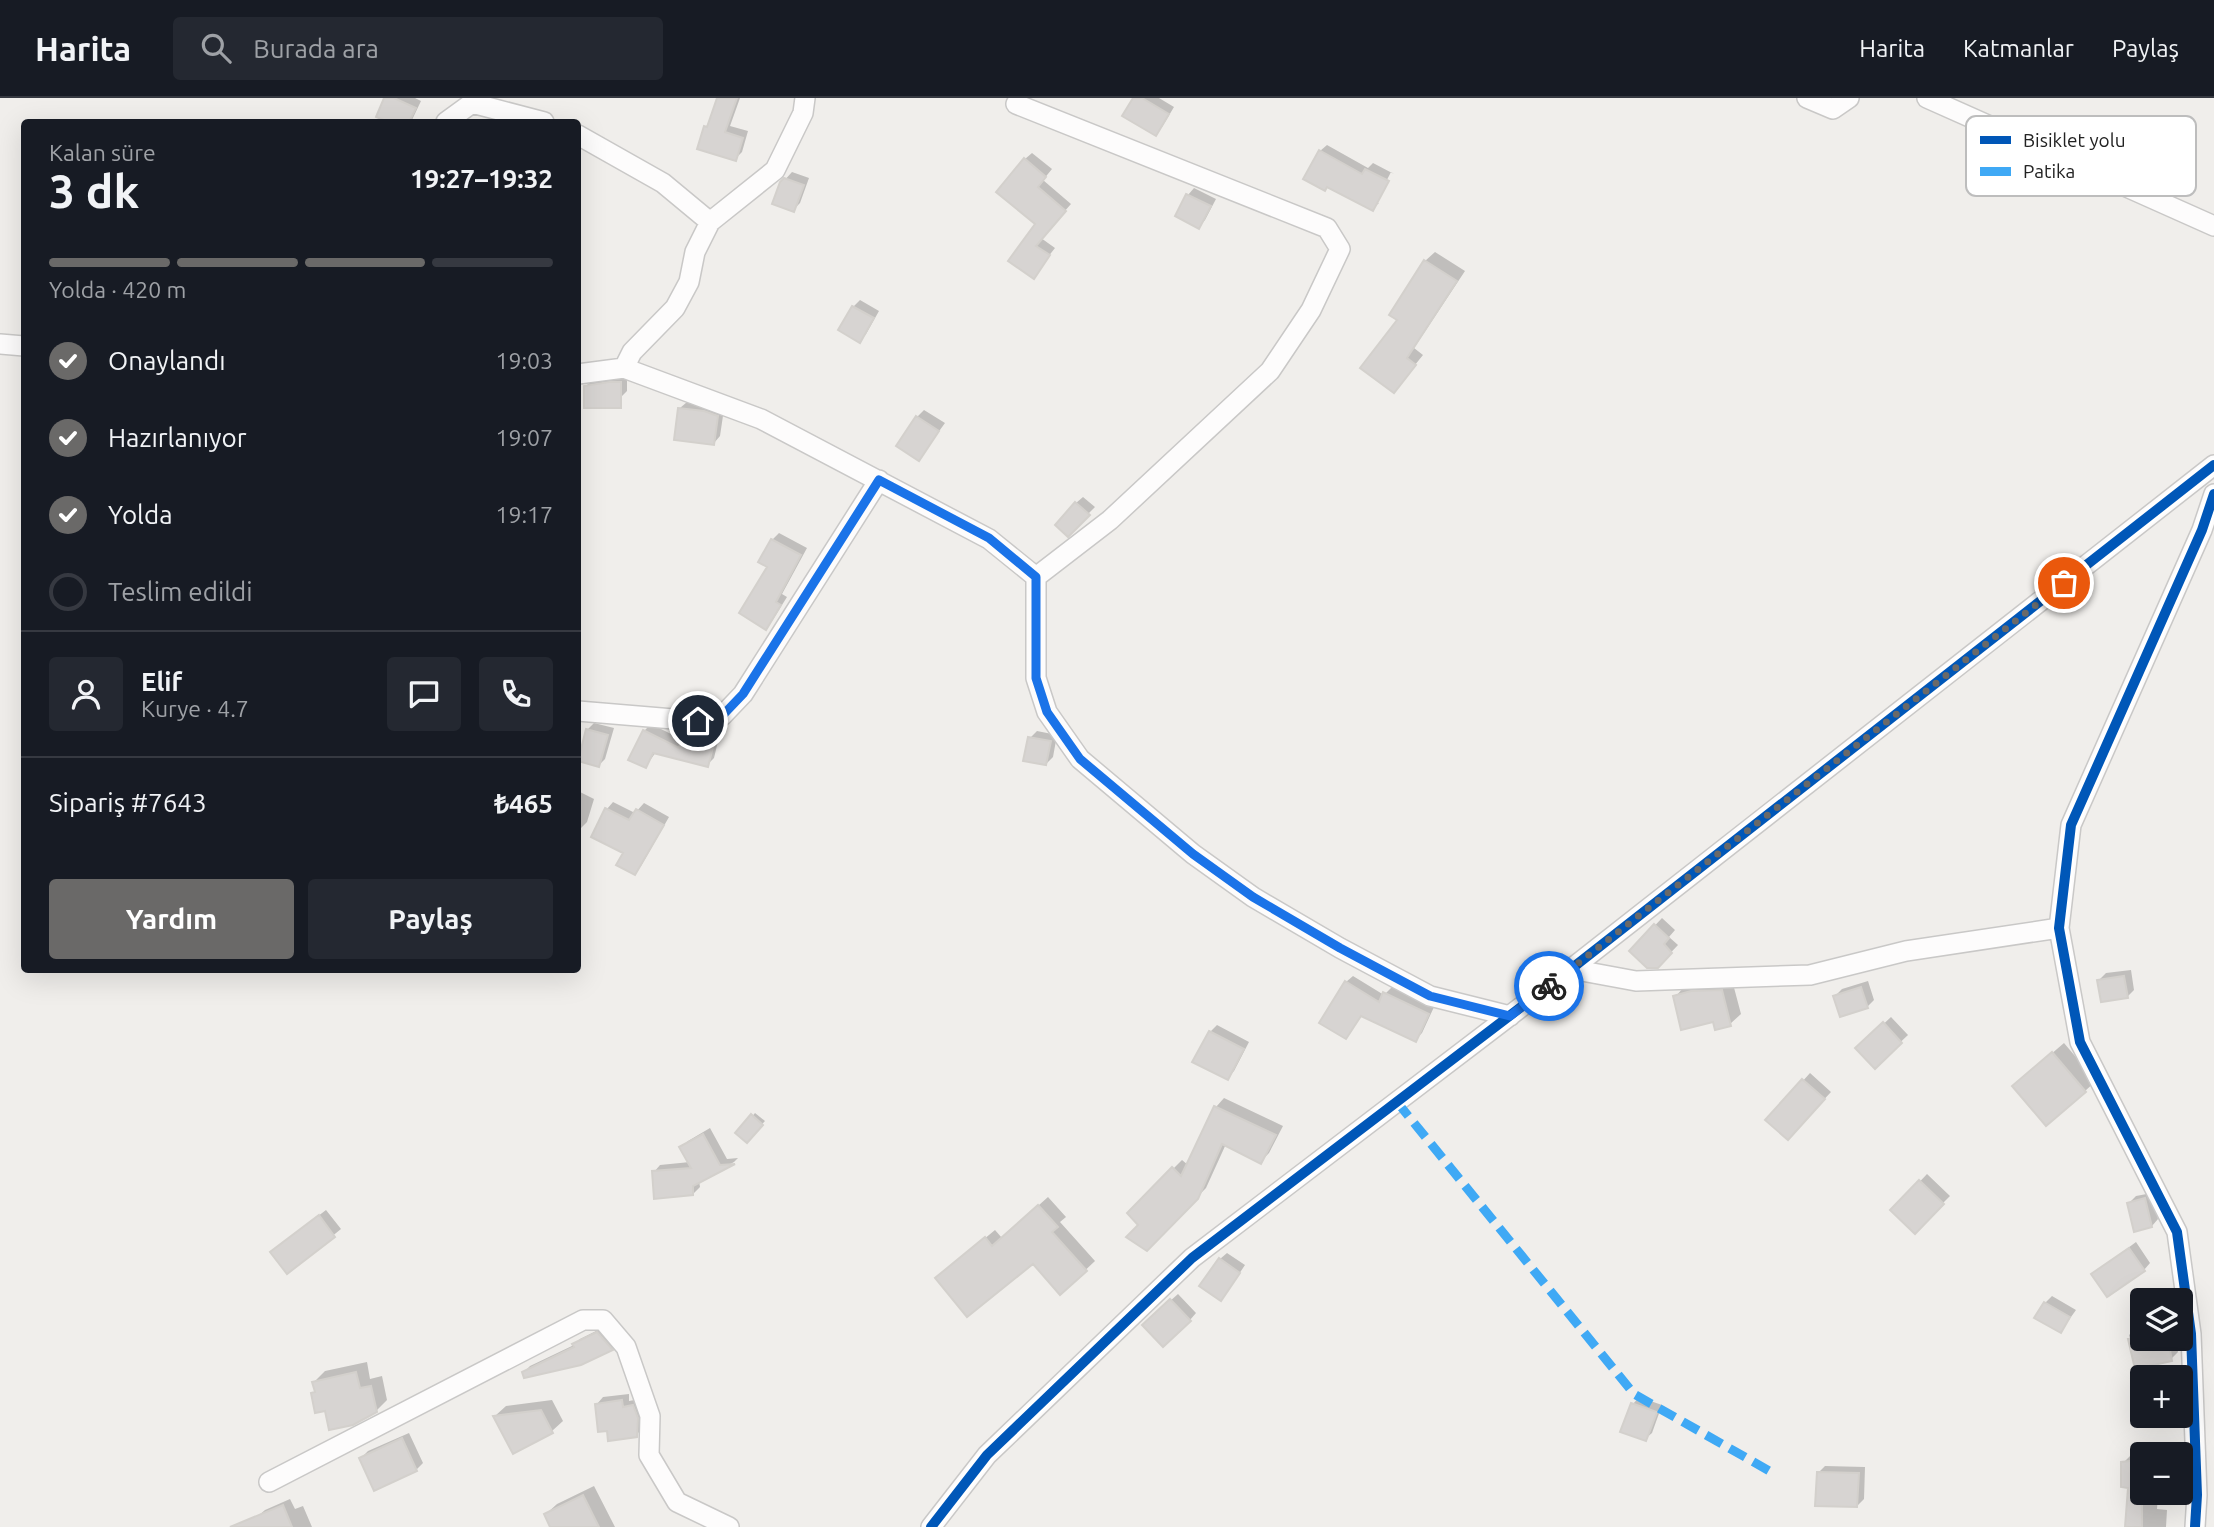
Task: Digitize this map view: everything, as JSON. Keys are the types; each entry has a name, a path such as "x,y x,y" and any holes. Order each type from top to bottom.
{"street":[{"path":"624,368 632,352 675,308 689,282 695,252 710,222 775,170 803,113 805,98"},
{"path":"1807,98 1833,109 1849,98"},
{"path":"1927,98 1967,116"},
{"path":"450,119 472,103 533,119"},
{"path":"1016,104 1327,228 1340,249 1311,310 1270,372 1110,520 1036,577"},
{"path":"581,137 663,183 710,222"},
{"path":"2147,196 2214,226"},
{"path":"0,344 21,346"},
{"path":"581,374 624,368 761,419 989,538 1036,577"},
{"path":"931,1527 987,1455 1192,1258 1571,969 2214,465"},
{"path":"581,711 698,721 722,716 743,694 879,480"},
{"path":"2195,1527 2197,1495 2191,1335 2177,1232 2080,1042 2059,928 2071,825 2202,530 2214,494"},
{"path":"1036,577 1036,678 1047,712 1080,759 1193,854 1253,897 1430,996 1510,1016"},
{"path":"1571,969 1636,981 1810,975 1906,951 2059,928"},
{"path":"268,1482 583,1320 603,1320 626,1347 650,1416 649,1455 677,1502 729,1527"}],"building":[{"path":"384,98 394,98 416,108 410,119 376,117"},
{"path":"717,98 737,98 725,132 743,138 736,161 697,149"},
{"path":"1133,98 1142,98 1169,114 1156,136 1122,116"},
{"path":"1319,150 1362,174 1365,169 1389,181 1373,211 1327,187 1325,191 1303,179"},
{"path":"1024,158 1046,177 1038,187 1066,211 1036,246 1050,255 1034,279 1008,261 1035,224 996,192"},
{"path":"784,178 804,185 794,212 772,204"},
{"path":"1186,194 1211,206 1199,229 1175,216"},
{"path":"1424,260 1457,281 1407,358 1416,365 1394,393 1360,368 1397,320 1389,315"},
{"path":"852,306 874,318 860,343 838,330"},
{"path":"621,382 621,408 584,408 584,386"},
{"path":"678,408 704,411 718,416 714,445 674,440"},
{"path":"916,416 939,431 919,461 896,446"},
{"path":"1075,502 1090,515 1068,537 1055,525"},
{"path":"771,539 801,555 776,602 781,605 766,630 739,613 767,567 758,562"},
{"path":"586,729 608,735 599,767 581,762"},
{"path":"643,730 679,748 683,732 715,739 708,767 653,753 646,768 628,760"},
{"path":"1028,737 1051,741 1046,765 1023,761"},
{"path":"605,808 629,820 636,809 664,825 635,875 616,865 623,853 591,837"},
{"path":"1654,924 1669,938 1664,944 1672,953 1658,968 1647,968 1629,951"},
{"path":"2124,976 2128,998 2101,1002 2097,980"},
{"path":"1345,981 1379,1002 1383,992 1429,1014 1416,1042 1361,1016 1346,1039 1319,1023"},
{"path":"1861,987 1868,1008 1840,1017 1833,996"},
{"path":"1722,990 1731,1026 1715,1030 1713,1022 1681,1030 1673,996 1691,991"},
{"path":"1883,1022 1902,1043 1875,1069 1855,1048"},
{"path":"1209,1031 1244,1049 1228,1080 1192,1062"},
{"path":"2052,1052 2086,1092 2046,1126 2012,1086"},
{"path":"1802,1079 1825,1099 1788,1140 1765,1120"},
{"path":"1214,1106 1276,1135 1261,1164 1222,1144 1198,1199 1147,1251 1126,1237 1138,1225 1127,1213 1172,1167 1181,1176"},
{"path":"751,1114 763,1125 747,1143 735,1133"},
{"path":"703,1134 720,1165 735,1164 693,1186 693,1195 654,1199 652,1171 691,1168 679,1147"},
{"path":"1919,1180 1944,1204 1915,1234 1890,1210"},
{"path":"2145,1198 2152,1227 2134,1232 2127,1203"},
{"path":"1038,1205 1058,1227 1052,1232 1087,1271 1060,1295 1033,1264 967,1317 935,1278 985,1237 992,1246"},
{"path":"319,1215 335,1237 287,1274 270,1252"},
{"path":"2129,1248 2145,1271 2107,1297 2091,1274"},
{"path":"1219,1258 1240,1273 1221,1301 1199,1286"},
{"path":"1170,1299 1191,1321 1163,1347 1142,1325"},
{"path":"2044,1302 2070,1317 2061,1333 2034,1318"},
{"path":"597,1332 613,1350 581,1365 524,1378 522,1372 574,1347 572,1344"},
{"path":"2131,1351 2170,1351 2172,1361 2134,1365"},
{"path":"356,1372 360,1388 371,1386 377,1412 353,1425 329,1430 325,1411 315,1413 312,1382"},
{"path":"622,1400 623,1407 633,1405 638,1418 637,1437 608,1441 607,1431 598,1432 595,1404"},
{"path":"1631,1403 1657,1412 1646,1441 1620,1432"},
{"path":"541,1410 553,1433 513,1454 493,1416"},
{"path":"402,1438 417,1471 374,1491 359,1458"},
{"path":"2130,1461 2130,1505 2142,1505 2142,1527 2125,1527 2128,1488 2121,1487 2121,1462"},
{"path":"1817,1472 1859,1473 1857,1507 1815,1506"},
{"path":"583,1495 599,1527 550,1527 544,1514"},
{"path":"283,1505 292,1527 230,1527"}],"marked path":[{"path":"1397,1102 1634,1394 1773,1473"}],"cycle path":[{"path":"931,1527 987,1455 1192,1258 1571,969 2214,465"},
{"path":"2195,1527 2197,1495 2191,1334 2177,1232 2080,1042 2059,928 2071,825 2202,530 2214,494"}],"way so far":[{"path":"1549,986 2064,583"}],"route":[{"path":"698,721 722,716 743,694 879,480 989,538 1036,577 1036,678 1047,712 1080,759 1193,854 1253,897 1430,996 1510,1016 1549,986"}]}
